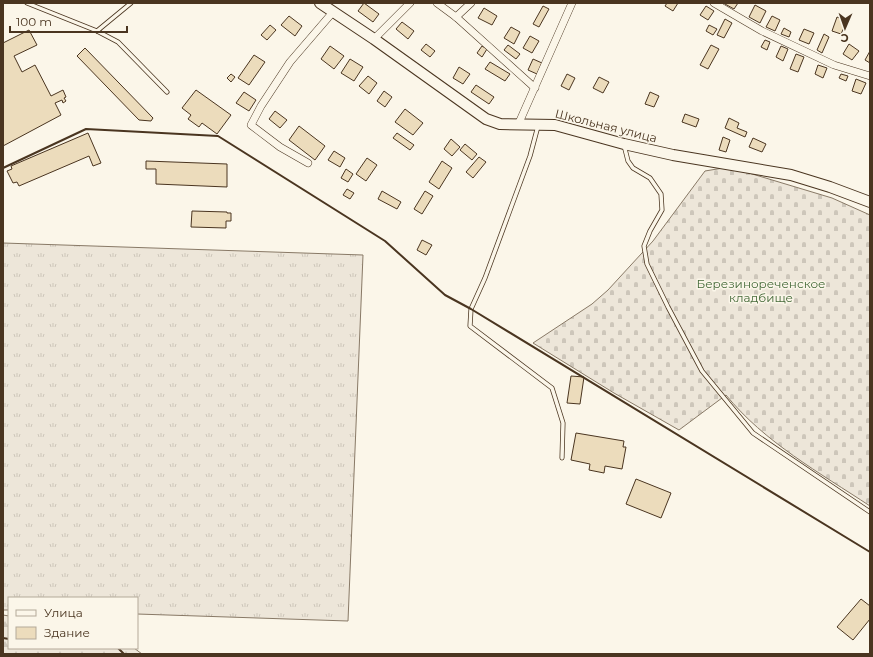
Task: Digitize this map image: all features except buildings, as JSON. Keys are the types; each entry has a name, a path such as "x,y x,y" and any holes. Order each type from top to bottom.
{"street":[{"name":"Школьная улица","path":"320,3 374,39 486,119 500,124 554,125 624,144 673,155 791,175 830,187 870,202"},
{"path":"374,39 410,3"},
{"path":"437,3 456,17 535,88"},
{"path":"456,17 471,3"},
{"path":"518,125 572,3"},
{"path":"714,3 762,31 834,65 870,76"},
{"path":"308,163 280,147 251,125 261,106 290,62 333,12"}],"lane":[{"path":"27,3 97,31 118,42 167,92"},
{"path":"97,31 131,3"},
{"path":"538,125 530,156 472,309 470,326 552,388 563,423 562,458"},
{"path":"624,144 628,161 633,168 650,178 661,194 662,210 650,231 644,246 647,264 702,371 753,433 870,512"}],"green space":[{"name":"Березинореченское кладбище","path":"729,167 832,198 870,215 870,506 812,469 775,442 741,412 726,395 679,430 614,393 533,343 592,304 608,290 653,241 705,171"},
{"path":"3,243 363,255 348,621 138,614 138,597 8,597 8,610 3,610"},
{"path":"3,615 8,616 8,649 135,649 142,654 3,654"}],"wall":[{"path":"3,168 86,129 218,136 385,241 445,295 471,309 870,552"},
{"path":"3,638 8,639"},
{"path":"119,649 124,654"}]}
